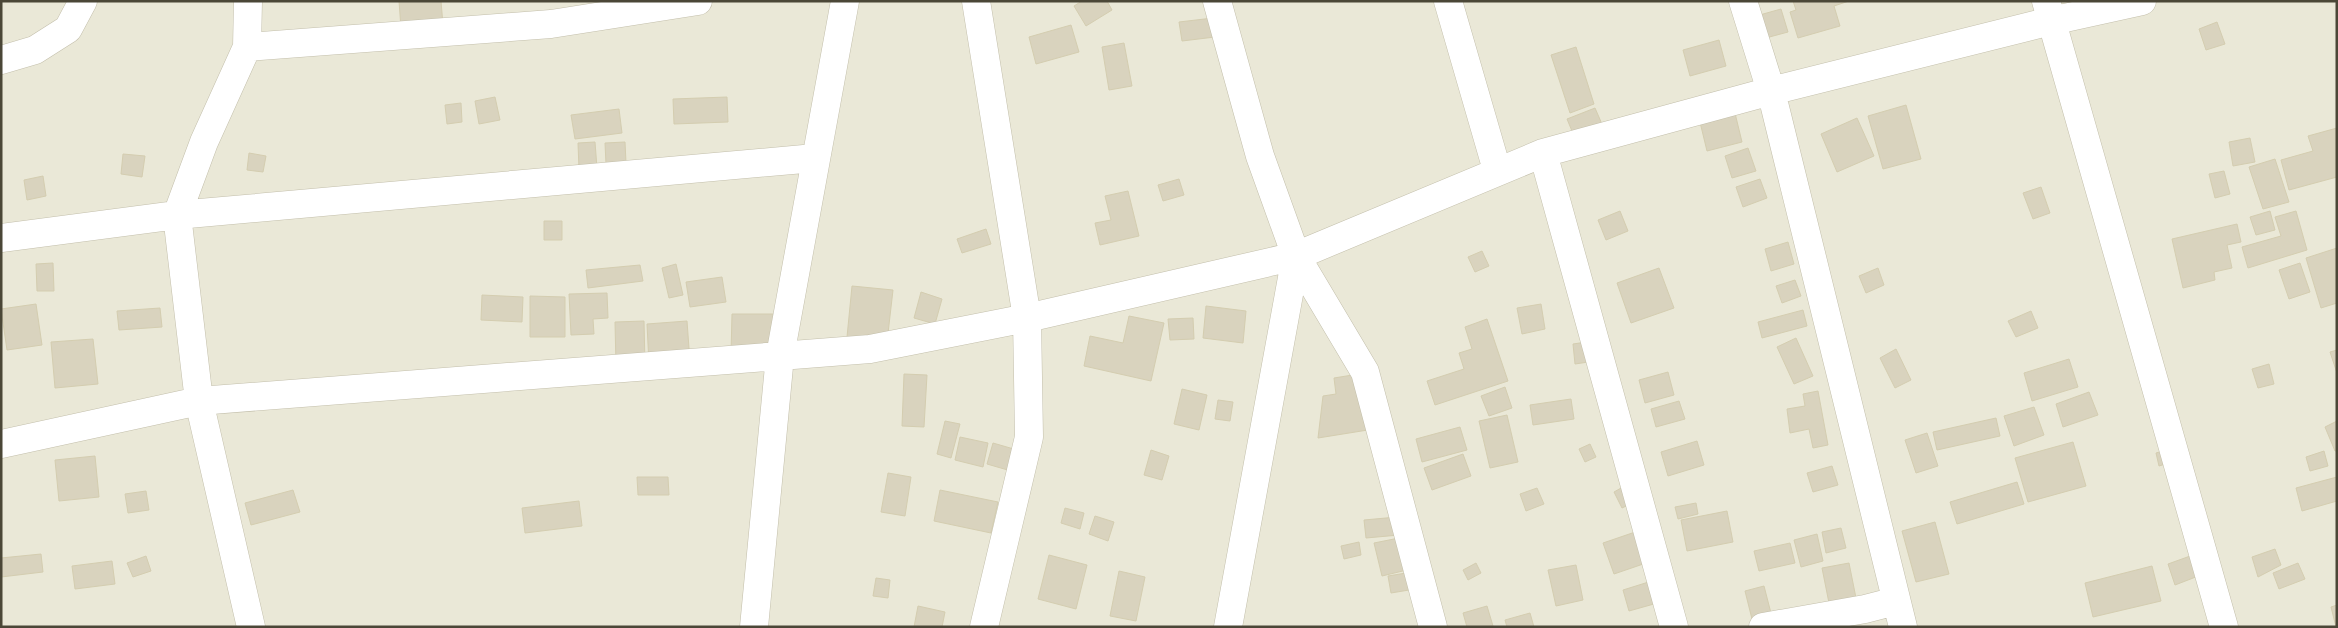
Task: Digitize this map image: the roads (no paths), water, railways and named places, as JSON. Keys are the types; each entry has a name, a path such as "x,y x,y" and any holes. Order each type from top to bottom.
{"street":[{"path":"1,60 35,50 68,29 83,1"},
{"path":"248,1 247,47 204,142 177,215 199,400 251,627"},
{"path":"247,47 551,24 698,1"},
{"path":"754,627 780,356 845,1"},
{"path":"976,1 1027,318 1029,437 984,627"},
{"path":"1217,1 1260,156 1296,256 1365,372 1433,627"},
{"path":"1448,1 1497,170"},
{"path":"1743,1 1771,91 1903,627"},
{"path":"1,444 199,400 870,349 1027,318 1296,256 1497,170 1543,153 1771,91 2048,11 2142,1"},
{"path":"2048,11 2224,627"},
{"path":"1543,153 1674,627"},
{"path":"1,238 177,215 815,158"},
{"path":"1228,627 1296,256"},
{"path":"1763,627 1865,609 1896,601"}]}
